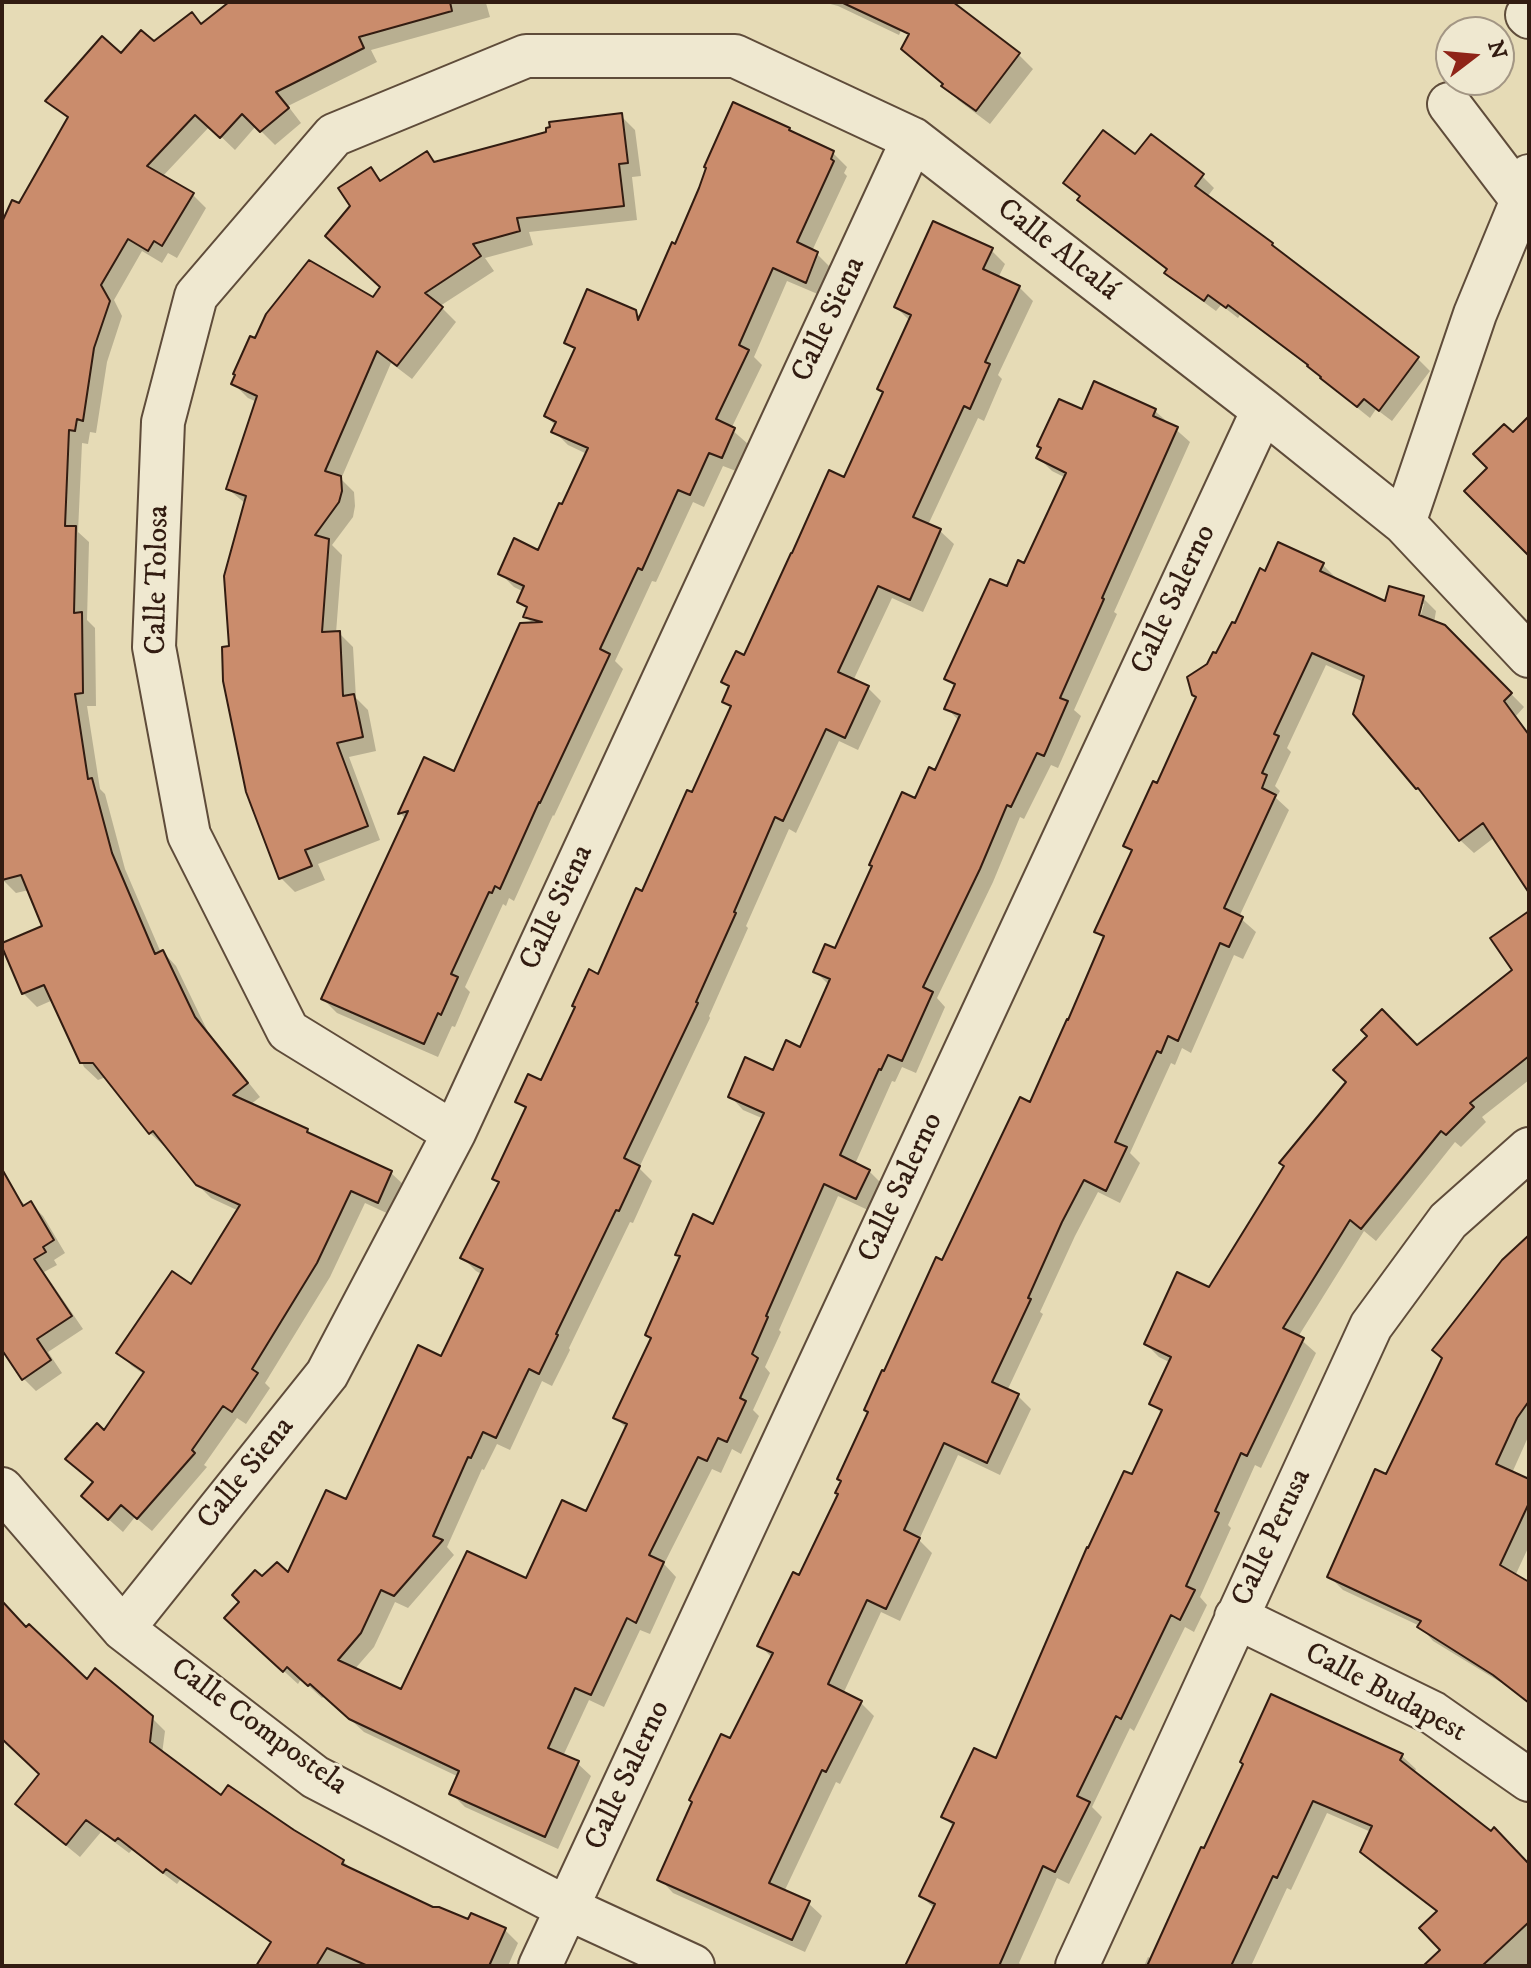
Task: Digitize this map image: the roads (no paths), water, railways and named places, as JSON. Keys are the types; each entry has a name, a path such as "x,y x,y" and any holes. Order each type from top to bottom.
{"street":[{"name":"Calle Alcalá","path":"493,71 526,56 735,56 913,139 1404,523 1529,656"},
{"name":"Calle Tolosa","path":"454,1133 288,1031 189,835 154,647 163,422 196,296 334,135 493,71"},
{"path":"1404,523 1475,314 1527,192 1449,104"},
{"name":"Calle Siena","path":"123,1629 327,1374 454,1133 913,139"},
{"name":"Calle Salerno","path":"540,1966 1263,410"},
{"name":"Calle Perusa","path":"1077,1966 1371,1326 1448,1221 1529,1149"},
{"name":"Calle Compostela","path":"2,1489 123,1629 315,1777 567,1908 693,1966"},
{"name":"Calle Budapest","path":"1236,1617 1433,1713 1529,1780"}]}
